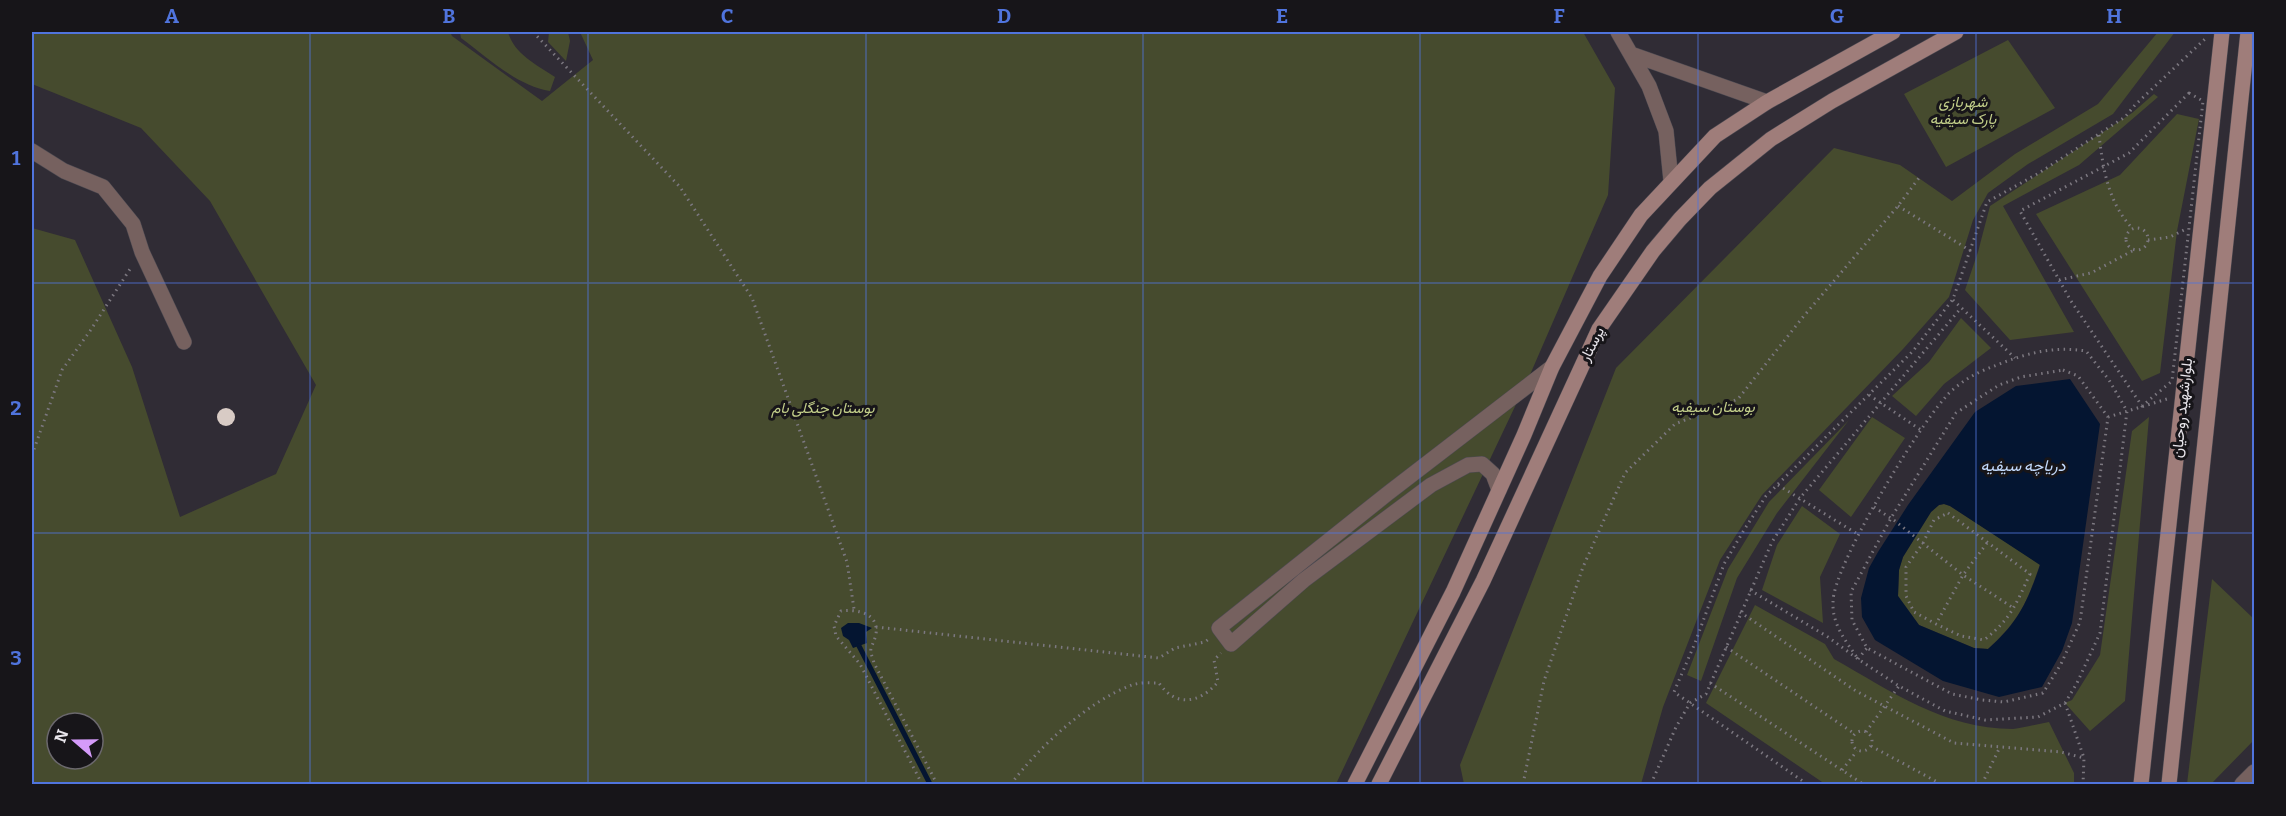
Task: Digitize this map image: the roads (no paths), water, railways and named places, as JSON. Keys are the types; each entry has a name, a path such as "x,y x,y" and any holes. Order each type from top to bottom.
{"main road":[{"name":"پرستار","path":"1355,784 1426,650 1552,367 1600,276 1641,215 1715,136 1767,102 1893,32"},
{"name":"پرستار","path":"1379,784 1483,581 1599,329 1653,250 1710,188 1771,139 1832,101 1956,32"},
{"name":"بلوارشهید روحیان","path":"2141,784 2222,32"},
{"name":"بلوارشهید روحیان","path":"2169,784 2248,32"}],"street":[{"path":"1618,32 1649,86 1666,132 1671,181"},
{"path":"1631,54 1767,102"},
{"path":"32,151 64,171 103,187 133,224 142,252 184,342"},
{"path":"32,166 64,171"},
{"path":"1498,490 1493,474 1482,464 1468,465 1431,485 1304,580 1231,644 1220,628 1387,494 1552,367"},
{"path":"2242,784 2254,772"}],"water":[{"name":"دریاچه سیفیه","path":"2070,379 2100,424 2072,623 2062,651 2042,687 1999,697 1943,681 1875,640 1862,617 1861,598 1869,568 1878,552 1908,505 1975,412 2016,386","holes":["1939,505 1950,506 2040,565 2021,611 2007,630 1988,649 1974,648 1919,625 1898,596 1899,570 1903,557 1931,512"]},
{"path":"848,623 859,623 872,628 866,632 867,643 853,648 849,640 843,636 841,628"}],"waterway":[{"path":"859,646 930,784"}],"park label":[{"name":"شهربازی پارک سیفیه","path":"1963,110"},
{"name":"بوستان سیفیه","path":"1713,407"},
{"name":"بوستان جنگلی بام","path":"823,408"}]}
